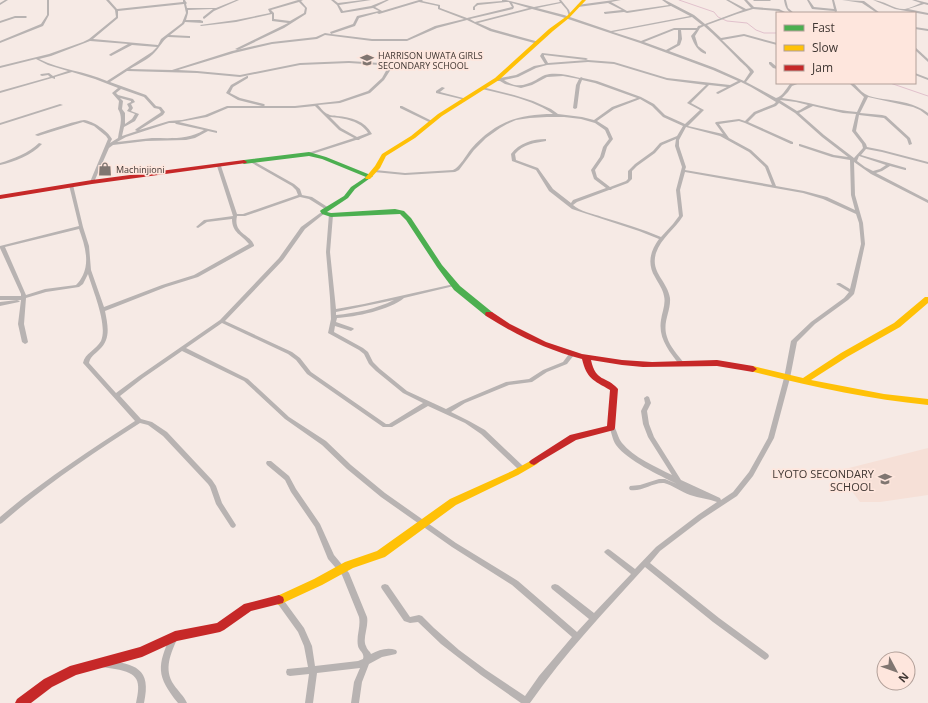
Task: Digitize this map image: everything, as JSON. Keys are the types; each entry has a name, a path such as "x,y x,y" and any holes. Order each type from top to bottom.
{"street":[{"path":"0,4 7,0"},
{"path":"0,42 42,25 48,15 48,0"},
{"path":"0,67 59,52 90,40 116,19 118,15 116,10 107,0"},
{"path":"204,18 211,11 238,0"},
{"path":"233,52 292,22 307,10 300,0 269,10 273,13 273,20 292,22"},
{"path":"332,0 338,4 342,12 374,7 388,0"},
{"path":"348,0 358,10"},
{"path":"338,4 371,0 379,4"},
{"path":"169,72 233,52 272,43 317,38 354,24 358,17 396,8 421,0 437,5 441,9 468,19 491,30 538,43"},
{"path":"116,396 222,321 281,259 301,230 346,197 353,188 372,173 384,155 413,137 440,115 498,80 554,27 569,16 584,0"},
{"path":"578,6 620,0"},
{"path":"663,0 693,16 721,39 752,70 742,82 718,93"},
{"path":"727,0 745,10"},
{"path":"745,0 753,8"},
{"path":"754,0 770,0"},
{"path":"785,0 788,8 793,12"},
{"path":"808,0 813,8 837,11 833,0"},
{"path":"843,0 863,2 878,12"},
{"path":"874,0 900,8 928,14"},
{"path":"915,0 928,4"},
{"path":"116,10 185,1 187,9 184,21 161,41 147,45"},
{"path":"329,34 368,40 405,40 436,26 512,8 513,7 507,1"},
{"path":"474,8 477,4 507,1 569,16 610,32 667,51 742,82 778,100 796,112 823,136 872,173 928,202"},
{"path":"475,23 561,1 568,10 569,16"},
{"path":"609,2 623,11"},
{"path":"904,9 923,3"},
{"path":"605,13 627,12 672,5"},
{"path":"372,14 381,11 374,7"},
{"path":"187,9 219,8"},
{"path":"641,42 672,30 697,29 722,18 753,8 779,10 784,12"},
{"path":"898,12 900,8"},
{"path":"184,21 199,20 201,23 236,21 273,13"},
{"path":"610,32 693,16"},
{"path":"0,22 26,17"},
{"path":"916,28 928,30"},
{"path":"667,51 677,46 680,42 679,29"},
{"path":"697,29 693,36 694,43 699,50 705,53"},
{"path":"721,39 744,35 776,44"},
{"path":"168,36 189,37"},
{"path":"90,40 159,46"},
{"path":"108,82 153,53 161,41"},
{"path":"111,54 132,43"},
{"path":"916,49 928,62"},
{"path":"547,64 542,56 543,54 578,57 624,66 671,79 731,86"},
{"path":"36,58 108,82 113,86 144,95 155,107 160,108 163,112 147,124 125,136"},
{"path":"498,80 516,76 534,67 547,64 596,61"},
{"path":"108,146 125,136 173,122 206,116 225,108 270,106 290,107 340,102 367,93 383,79 389,71 389,68 383,64 374,63 316,62 280,67 249,75 228,76 197,72 126,70"},
{"path":"770,63 776,68"},
{"path":"0,92 54,78 73,71"},
{"path":"42,75 49,74 54,78"},
{"path":"916,74 928,79"},
{"path":"249,75 232,86 228,93 242,100 270,106"},
{"path":"498,80 521,87 542,78 554,75 581,78 640,98 653,105 664,116 685,126 713,132 727,138 759,158 770,170 774,186"},
{"path":"575,108 578,85 581,78"},
{"path":"570,205 575,201 610,189 629,180 630,171 654,152 658,146 677,137 685,126 702,110 689,103 709,84"},
{"path":"746,122 755,112 775,106 778,100 791,85 794,84"},
{"path":"852,84 865,95 882,100 901,102 920,109 928,115"},
{"path":"119,87 120,88 114,93 121,101 120,109 123,113 123,126 120,138"},
{"path":"443,88 437,92 465,99"},
{"path":"483,88 534,102 550,109 558,116"},
{"path":"865,95 866,98 858,113 854,133 864,144 865,148"},
{"path":"118,96 132,100 133,102 129,104 131,108 130,111 137,114 134,120 123,126"},
{"path":"594,122 613,108 640,98"},
{"path":"778,100 793,100 843,112 885,117 909,139 910,144"},
{"path":"0,124 61,105"},
{"path":"316,105 340,129 358,139"},
{"path":"796,112 802,111 808,106 813,105"},
{"path":"401,107 432,122"},
{"path":"0,197 92,182 309,154 358,139 369,135 370,133 358,122 350,118 327,116"},
{"path":"309,154 372,173 405,174 454,171 458,170 479,142 507,122 519,119 579,116 605,128 611,136 611,139 605,146 602,157 593,170 595,178 610,189"},
{"path":"727,138 717,123 739,120 792,143"},
{"path":"38,135 80,122 89,122 108,135 110,139 108,146 92,182"},
{"path":"173,122 216,132"},
{"path":"108,146 147,140 188,138 199,135 208,130"},
{"path":"677,137 677,146 684,167 678,190 681,216 676,224 662,239 654,252 652,260 653,269 666,292 667,298 663,329 670,350 681,363"},
{"path":"545,140 520,147 514,154 514,160 537,169 551,190 579,210 608,221 640,229 662,239"},
{"path":"0,164 9,162 20,155 33,150 40,144"},
{"path":"800,145 833,156 853,160"},
{"path":"385,587 407,619 410,620 419,618 446,644 526,702 542,679 577,637 644,564 672,537 700,517 727,501 744,484 771,438 787,378 794,341 813,323 842,302 852,292 857,277 863,244 861,223 853,195 853,160 865,148"},
{"path":"865,148 928,163"},
{"path":"858,155 905,169"},
{"path":"253,162 296,187 300,196"},
{"path":"872,173 881,170 890,164"},
{"path":"102,310 159,288 196,276 252,243 238,231 233,221 234,216 219,166"},
{"path":"684,171 774,186 825,198 858,212"},
{"path":"71,185 86,245 88,267 102,310 105,331 104,342 97,351 88,357 86,363 139,421 150,423 164,434 210,482 219,504 233,524"},
{"path":"198,227 206,221 243,215 300,196 310,198 327,212 402,212 442,271 454,285 472,301 515,331 542,345 572,355 623,363 726,364 880,398 928,402"},
{"path":"327,212 328,252 333,314 332,334 341,338 347,343 357,346 366,353 371,363 390,381 409,394 474,425 522,469"},
{"path":"25,342 21,324 24,298 1,246 81,227"},
{"path":"0,304 45,291 77,286 81,283 88,267"},
{"path":"838,284 852,292"},
{"path":"333,314 348,315 390,305 405,296 454,285"},
{"path":"0,298 24,298"},
{"path":"803,382 844,354 897,325 928,299"},
{"path":"222,321 290,353 298,359 310,373 385,426 390,426 428,403"},
{"path":"333,324 352,328"},
{"path":"183,349 246,380 287,418 324,443 349,467 383,495 454,545 515,583 577,637"},
{"path":"446,412 463,402 508,383 530,381 545,371 565,364 572,355"},
{"path":"586,358 588,369 592,376 598,381 611,386 614,389 612,427 619,444 623,449 639,460 718,500"},
{"path":"647,398 648,403 644,411 646,424 656,446 678,480"},
{"path":"0,522 23,500 50,479 139,421"},
{"path":"21,703 61,676 84,667 142,652 175,636 220,627 248,607 279,600 342,569 381,554 425,524 453,502 522,469 573,437 610,429 612,427"},
{"path":"269,463 287,478 293,490 322,533 331,557 345,573 363,617 364,622 361,640 362,648 368,654 367,661 358,682 354,703"},
{"path":"632,488 640,488 659,481 665,481 692,493 727,501"},
{"path":"608,552 635,573"},
{"path":"644,564 765,656"},
{"path":"555,587 594,618"},
{"path":"279,600 302,630 308,646 312,670 309,703"},
{"path":"175,636 166,656 163,672 169,684 183,703"},
{"path":"290,672 358,665 367,661 378,653 393,652"},
{"path":"99,664 126,668 138,674 143,680 144,686 140,703"}],"shaded area":[{"name":"LYOTO SECONDARY SCHOOL","path":"928,448 928,495 880,502 860,502 837,471"}],"waterway":[{"path":"679,0 714,12 718,17 727,21 747,23 756,30 764,33 776,33"},
{"path":"893,84 928,96"}],"traffic: fast":[{"path":"244,162 309,154 324,158 370,176"},
{"path":"368,178 353,188 346,197 323,211 324,213 331,215 395,211 402,212 409,219 439,266 457,288 489,314"}],"traffic: slow":[{"path":"368,178 378,167 384,155 413,137 440,115 497,79 551,30 568,17 584,0"},
{"path":"803,382 844,355 897,325 928,299"},
{"path":"753,369 818,385 884,397 928,402"},
{"path":"279,600 318,582 349,565 381,554 453,502 515,473 534,462"}],"traffic: jam":[{"path":"0,197 92,182 244,162"},
{"path":"489,314 507,326 544,344 581,356 622,363 717,363 753,369"},
{"path":"534,462 573,437 611,428 614,389 593,376 589,370 586,358"},
{"path":"21,703 48,683 74,670 142,652 175,636 220,627 248,607 279,600"}],"place":[{"name":"HARRISON UWATA GIRLS SECONDARY SCHOOL","path":"367,60"},
{"name":"Machinjioni","path":"105,169"},
{"name":"LYOTO SECONDARY SCHOOL","path":"885,479"}]}
